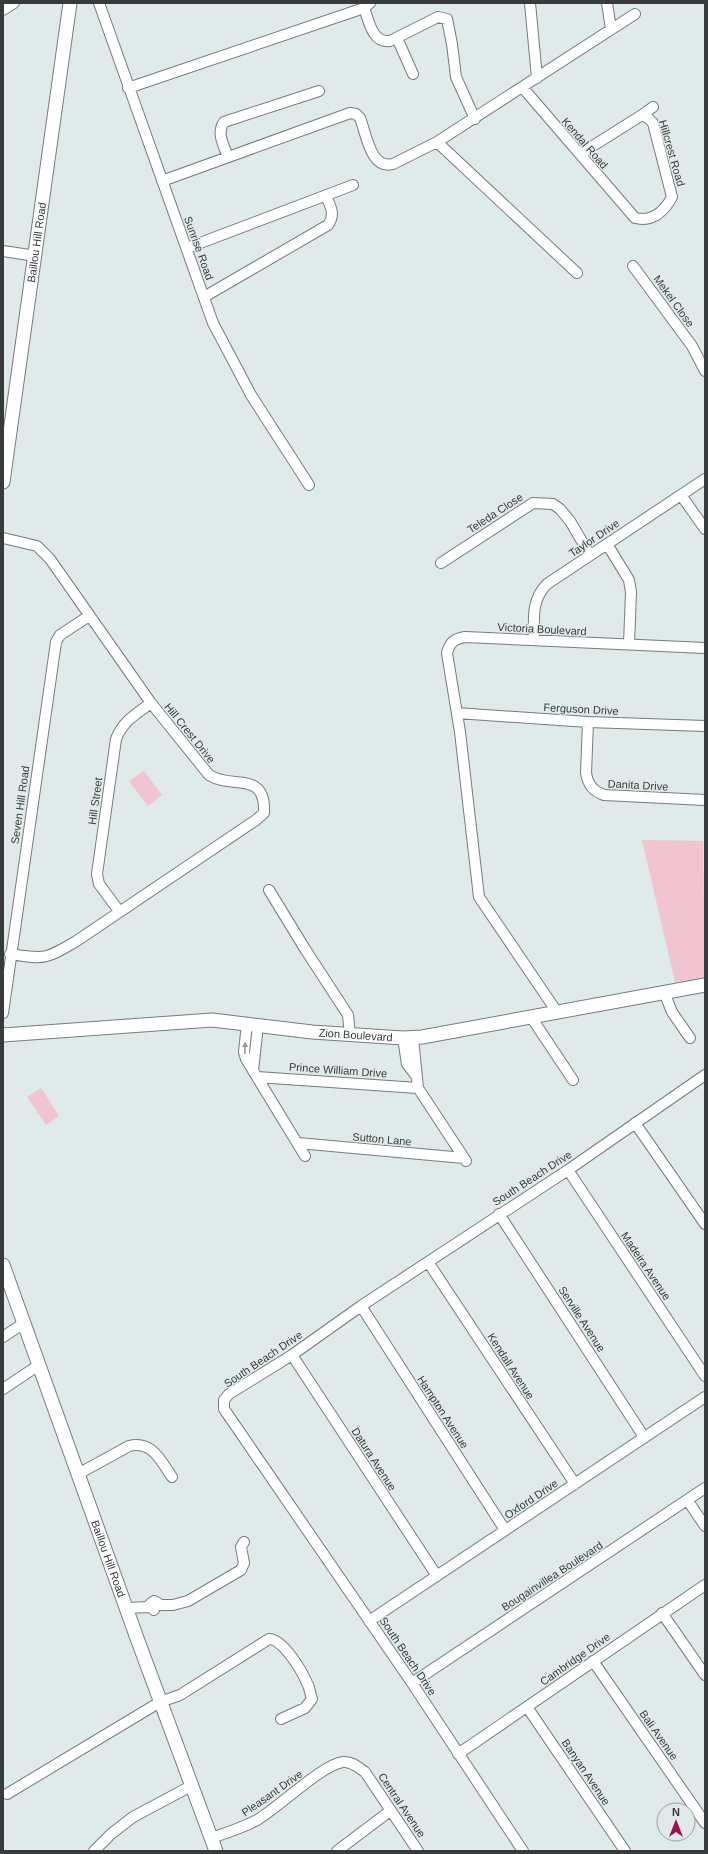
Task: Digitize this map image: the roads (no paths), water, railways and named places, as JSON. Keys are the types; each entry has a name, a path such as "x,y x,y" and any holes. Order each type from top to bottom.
{"main road":[{"name":"Baillou Hill Road","path":"3,482 36,256 70,3"},
{"name":"Zion Boulevard","path":"3,1035 195,1020 212,1020 350,1035 408,1038 430,1036 705,985"},
{"name":"Baillou Hill Road","path":"3,1265 160,1702 216,1851"}],"street":[{"path":"3,10 14,3"},
{"name":"Sunrise Road","path":"99,3 128,88 213,323 251,396 309,485"},
{"path":"530,3 537,78"},
{"path":"608,3 611,29"},
{"path":"128,88 367,6 376,37 387,42 438,17 447,19 456,77 475,119"},
{"path":"162,181 350,113 356,114 360,118 371,150 376,159 382,164 393,164 437,142 475,119 635,14"},
{"path":"397,38 413,74"},
{"name":"Kendal Road","path":"523,88 629,213"},
{"path":"228,157 220,134 220,130 224,122 318,91"},
{"path":"642,115 653,107"},
{"name":"Hillcrest Road","path":"580,154 642,115 653,123 672,197 661,212 649,220 635,218 629,213"},
{"path":"437,142 577,273"},
{"path":"187,248 353,185"},
{"path":"204,297 328,225 332,216 332,211 326,196"},
{"path":"3,251 36,256"},
{"name":"Mekel Close","path":"633,266 692,346 705,371"},
{"name":"Taylor Drive","path":"534,640 534,605 541,590 547,584 705,479"},
{"path":"681,495 705,529"},
{"name":"Teleda Close","path":"441,563 533,503 553,504 560,509 570,521 590,555"},
{"name":"Hill Crest Drive","path":"3,538 37,546 50,559 151,703 209,775 218,780 246,782 261,791 264,802 264,813 256,820 52,956 43,958 10,954"},
{"path":"606,544 630,580 629,644"},
{"name":"Seven Hill Road","path":"3,1013 10,954 56,642 60,635 89,616"},
{"name":"Victoria Boulevard","path":"457,713 447,653 449,645 456,638 465,637 705,648"},
{"name":"Hill Street","path":"119,911 99,884 97,874 116,739 120,728 126,721 151,703"},
{"path":"457,713 479,897 557,1012"},
{"name":"Ferguson Drive","path":"457,713 588,722 705,726"},
{"name":"Danita Drive","path":"588,722 586,773 587,780 596,792 604,795 705,800"},
{"path":"269,890 348,1015 350,1035"},
{"path":"664,992 672,1012 690,1038"},
{"path":"531,1017 573,1080"},
{"path":"252,1024 255,1074 305,1156"},
{"path":"408,1038 418,1088"},
{"name":"Prince William Drive","path":"255,1074 418,1088"},
{"name":"South Beach Drive","path":"523,1851 412,1683 224,1409 224,1400 229,1394 292,1355 361,1306 568,1170 705,1075"},
{"name":"Sutton Lane","path":"298,1143 466,1160 418,1088"},
{"path":"635,1123 705,1224"},
{"name":"Madeira Avenue","path":"568,1170 705,1376"},
{"name":"Serville Avenue","path":"499,1214 644,1437"},
{"name":"Kendall Avenue","path":"428,1262 575,1484"},
{"name":"Hampton Avenue","path":"361,1306 506,1530"},
{"path":"3,1337 24,1323"},
{"name":"Datura Avenue","path":"292,1355 437,1576"},
{"path":"3,1388 39,1365"},
{"name":"Oxford Drive","path":"370,1621 705,1397"},
{"path":"78,1474 129,1446 136,1444 150,1448 157,1455 172,1477"},
{"name":"Bougainvillea Boulevard","path":"412,1683 688,1501 705,1488"},
{"path":"688,1501 705,1526"},
{"path":"126,1608 173,1605 188,1601 241,1570 244,1563 241,1546 244,1542"},
{"name":"Cambridge Drive","path":"458,1754 705,1585"},
{"path":"662,1613 705,1675"},
{"path":"7,1794 160,1702 180,1695 266,1641 274,1639 278,1641 288,1653 308,1683 312,1699 305,1708 281,1719"},
{"name":"Bali Avenue","path":"593,1661 705,1822"},
{"name":"Banyan Avenue","path":"527,1707 625,1851"},
{"name":"Central Avenue","path":"344,1762 354,1764 365,1772 418,1851"},
{"name":"Pleasant Drive","path":"211,1838 244,1827 257,1820 315,1777 335,1765 344,1762"},
{"path":"94,1851 119,1827 134,1817 191,1786"},
{"path":"339,1850 390,1811"}]}
